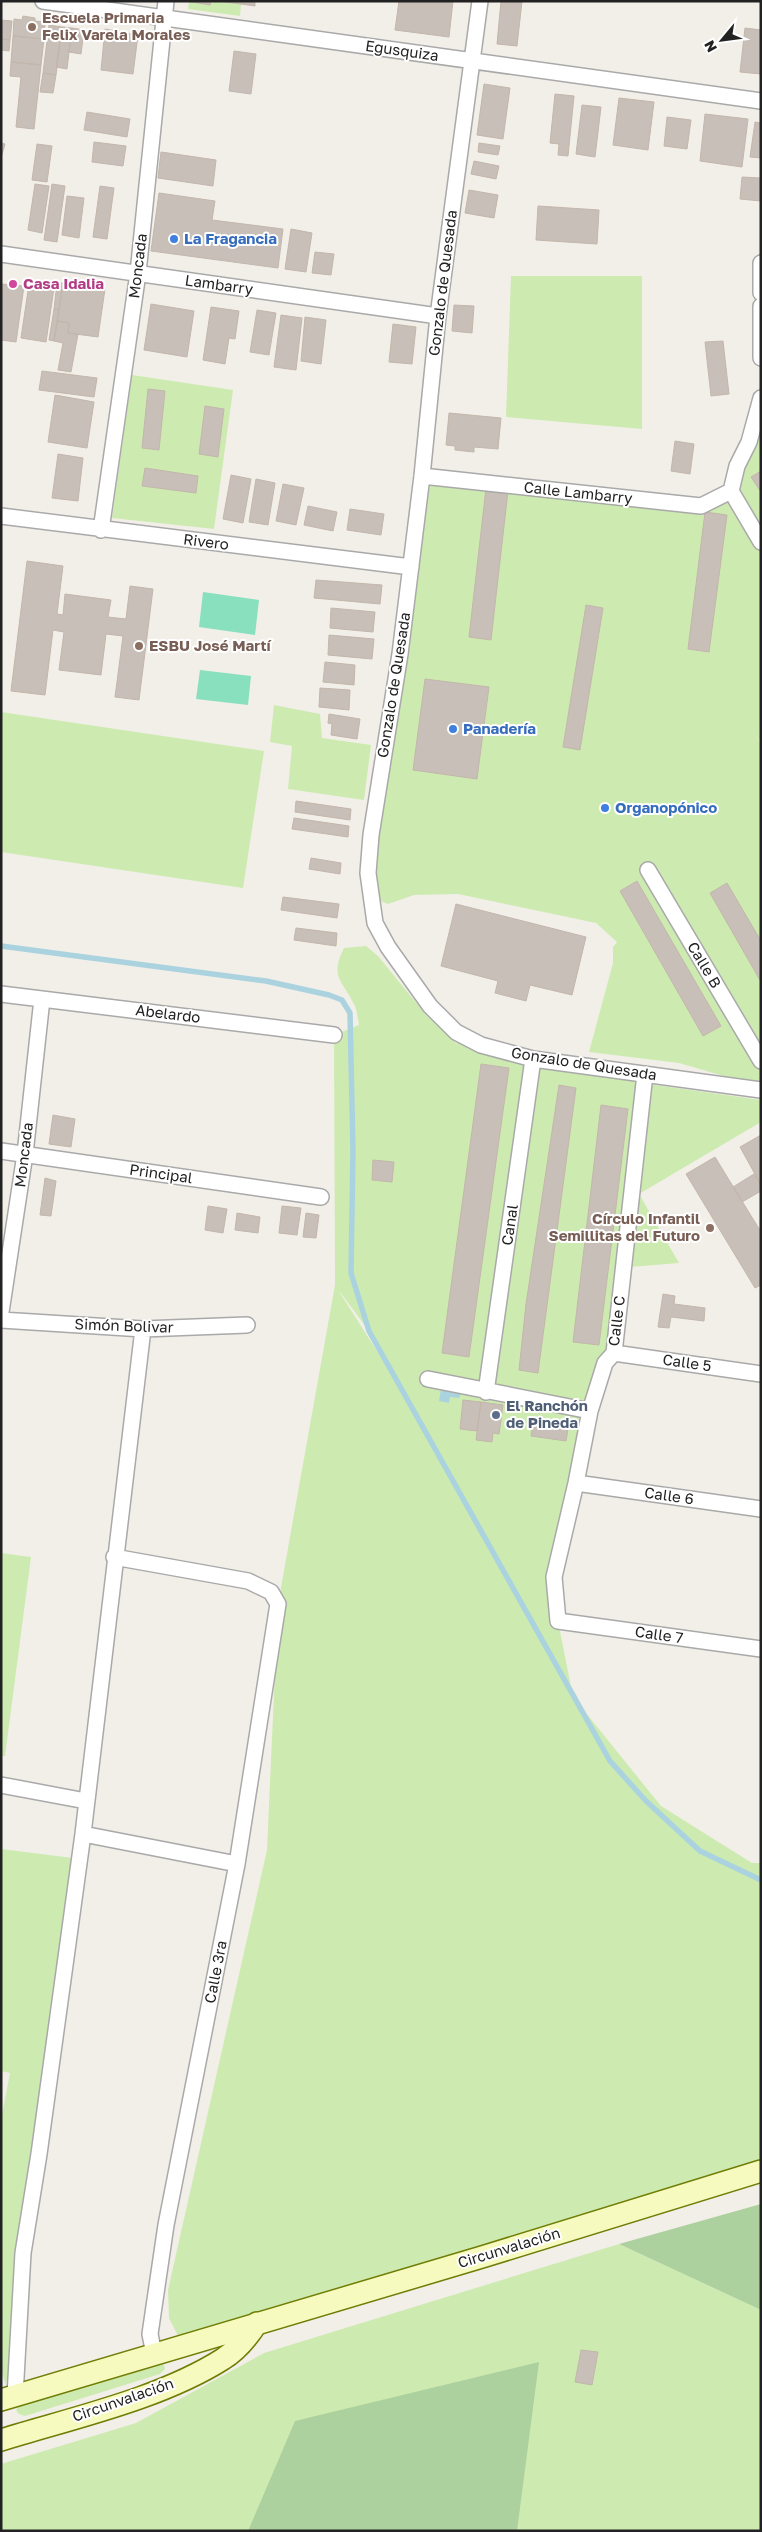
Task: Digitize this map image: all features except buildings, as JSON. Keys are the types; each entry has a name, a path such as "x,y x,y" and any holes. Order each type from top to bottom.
{"street":[{"name":"Egusquiza","path":"43,1 761,101"},
{"name":"Moncada","path":"101,530 138,274 166,1"},
{"name":"Gonzalo de Quesada","path":"480,1 438,316 422,476 400,654 371,835 368,873 375,923 430,1006 456,1032 481,1045 534,1059 761,1090"},
{"name":"Lambarry","path":"1,254 438,316"},
{"path":"761,263 761,293"},
{"path":"761,306 761,358"},
{"path":"761,398 755,442 737,466 731,491 761,542"},
{"name":"Calle Lambarry","path":"422,476 701,506 731,491"},
{"name":"Rivero","path":"1,516 101,530 411,567"},
{"name":"Calle B","path":"648,870 761,1061"},
{"name":"Abelardo","path":"1,994 334,1035"},
{"name":"Moncada","path":"1,1312 25,1154 42,999"},
{"name":"Canal","path":"486,1392 534,1059"},
{"name":"Calle C","path":"558,1621 554,1577 576,1483 590,1410 605,1363 614,1353 645,1074"},
{"name":"Principal","path":"1,1151 321,1197"},
{"name":"Simón Bolivar","path":"1,1320 143,1329 247,1325"},
{"path":"8,2398 23,2253 39,2154 83,1834 114,1557 143,1329"},
{"name":"Calle 5","path":"614,1353 761,1374"},
{"path":"428,1379 486,1392 590,1410"},
{"name":"Calle 6","path":"576,1483 761,1509"},
{"name":"Calle 3ra","path":"114,1557 248,1581 272,1592 278,1604 237,1864 166,2226 150,2334 154,2354"},
{"name":"Calle 7","path":"558,1621 761,1649"},
{"path":"1,1785 86,1800"},
{"path":"83,1834 237,1864"},
{"name":"Circunvalación","path":"8,2398 761,2170"},
{"name":"Circunvalación","path":"1,2440 149,2394 180,2381 224,2359 244,2342 257,2323"}],"green space":[{"path":"211,1 241,4 240,16 188,9 189,2 210,5"},
{"path":"511,276 642,276 642,429 506,417"},
{"path":"132,375 233,390 214,529 112,518"},
{"path":"761,398 761,743 753,732 761,744 761,1087 679,1063 589,1052 613,963 613,947 617,942 596,923 458,894 414,895 388,904 371,897 422,476 701,506 731,491"},
{"path":"203,592 259,600 255,635 199,627"},
{"path":"200,670 251,676 248,705 196,699"},
{"path":"274,705 320,714 322,738 371,745 364,800 288,789 292,746 270,742"},
{"path":"1,712 264,751 243,888 1,852"},
{"path":"366,946 378,956 427,1016 457,1044 456,1032 533,1059 648,1084 761,1100 761,1122 639,1194 679,1263 630,1267 554,1577 558,1621 573,1697 661,1806 752,1863 761,1863 761,2162 178,2336 169,2318 168,2290 267,1850 278,1604 335,1285 334,1035 359,1025 355,1006 338,973 338,966 344,948","holes":["340,1292 369,1331 405,1395"]},
{"path":"1,1553 31,1557 5,1756 1,1756"},
{"path":"1,1849 73,1858 6,2386 1,2369 1,2120 10,2073 1,2071"},
{"path":"761,2204 761,2310 619,2244"},
{"path":"619,2244 761,2310 761,2531 1,2531 1,2464 136,2423 264,2353"},
{"path":"163,2362 165,2369 160,2374 25,2416 19,2414 16,2410 20,2404"},
{"path":"539,2362 517,2531 248,2531 295,2421"}],"water":[{"path":"441,1389 461,1393 459,1398 450,1397 449,1403 439,1401"}],"waterway":[{"path":"1,946 266,981 329,995 342,1000 350,1013 353,1151 351,1273 369,1331 610,1761 646,1801 700,1851 761,1880"}],"place":[{"name":"Escuela Primaria Felix Varela Morales","path":"32,27"},
{"name":"La Fragancia","path":"174,239"},
{"name":"Casa Idalia","path":"13,284"},
{"name":"ESBU José Martí","path":"139,646"},
{"name":"Panadería","path":"453,729"},
{"name":"Organopónico","path":"605,808"},
{"name":"Círculo Infantil Semillitas del Futuro","path":"710,1228"},
{"name":"El Ranchón de Pineda","path":"496,1415"}]}
